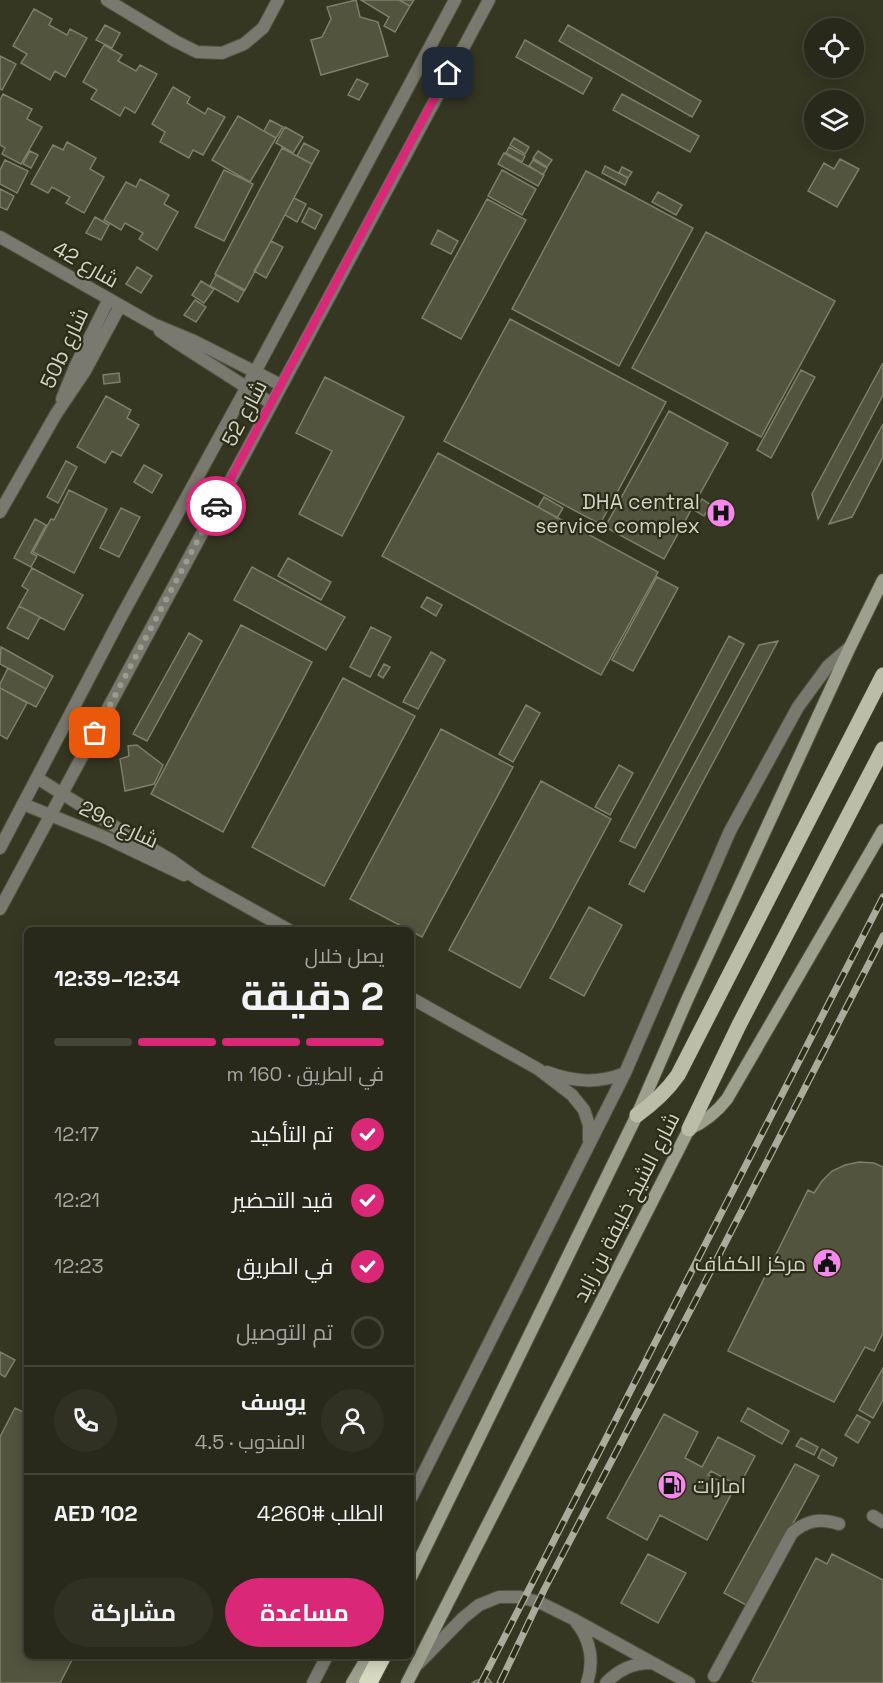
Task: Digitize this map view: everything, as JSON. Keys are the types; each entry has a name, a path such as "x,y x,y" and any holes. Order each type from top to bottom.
{"highway":[{"path":"368,1683 380,1659"}],"main road":[{"path":"637,1115 697,979 883,580"},
{"name":"شارع الشيخ خليفة بن زايد","path":"414,1571 637,1115 654,1103 678,1075 883,675"},
{"name":"شارع الشيخ خليفة بن زايد","path":"406,1683 689,1129 739,1025 883,749"},
{"path":"689,1129 712,1116 727,1099 883,830"},
{"path":"352,1683 366,1659"}],"street":[{"path":"107,0 196,52 222,53 244,44 263,28 278,0"},
{"name":"شارع 52","path":"0,848 121,617 455,0"},
{"name":"شارع 52","path":"0,909 489,0"},
{"name":"شارع 42","path":"0,237 153,324 181,334 281,385"},
{"name":"50b شارع","path":"56,414 75,366 109,299"},
{"name":"50b شارع","path":"0,512 56,414 85,371 120,306"},
{"name":"شارع 42","path":"153,324 179,344 271,403"},
{"path":"414,1492 625,1073 730,831 798,707 828,666 850,647"},
{"name":"29c شارع","path":"37,778 171,860 199,880 284,927"},
{"name":"29c شارع","path":"23,804 111,840 166,868 199,880"},
{"path":"414,1000 538,1069 572,1095 584,1110 589,1125 589,1142"},
{"path":"538,1069 557,1076 599,1081 625,1073"},
{"path":"714,1676 792,1533 808,1522 818,1520 839,1524"},
{"path":"413,1669 479,1605 499,1597 520,1597 541,1603 573,1619 689,1683"},
{"path":"573,1619 580,1627 590,1647 590,1674 587,1683"},
{"path":"313,1683 325,1659"},
{"path":"606,1683 624,1668 652,1663"}],"building":[{"path":"356,0 360,17 378,22 388,56 321,75 311,40 322,37 331,19 327,7"},
{"path":"361,0 399,0 410,6 395,32 384,26 389,17"},
{"path":"399,0 414,0 410,6"},
{"path":"34,9 52,19 49,25 67,35 70,29 87,38 65,77 55,71 50,80 21,63 27,54 13,46"},
{"path":"105,25 120,33 112,48 96,40"},
{"path":"568,25 701,101 692,117 559,41"},
{"path":"525,40 592,78 583,94 516,57"},
{"path":"104,45 122,55 118,61 136,71 140,65 157,74 135,113 125,107 120,116 91,99 97,90 83,82"},
{"path":"0,56 16,64 2,90 0,89"},
{"path":"357,79 368,84 359,100 348,95"},
{"path":"173,87 190,97 187,103 205,114 208,108 225,117 203,155 193,150 189,158 160,142 165,132 152,124"},
{"path":"3,94 32,109 27,119 42,127 21,164 2,154 5,148 0,145 0,100"},
{"path":"622,94 699,136 690,152 613,110"},
{"path":"238,116 276,138 250,182 212,160"},
{"path":"270,120 283,127 276,138 264,131"},
{"path":"285,127 303,137 293,153 276,143"},
{"path":"514,138 529,147 525,154 510,145"},
{"path":"67,142 96,158 90,169 104,177 84,213 66,203 70,197 52,187 48,193 31,184 53,145 63,150"},
{"path":"304,143 319,151 312,164 297,156"},
{"path":"509,147 525,156 522,162 506,153"},
{"path":"282,148 312,164 245,290 215,274"},
{"path":"30,151 38,155 31,168 23,164"},
{"path":"538,151 552,160 547,167 533,158"},
{"path":"504,153 544,175 538,186 498,164"},
{"path":"840,159 859,169 837,207 808,191 824,163 834,169"},
{"path":"5,160 28,171 17,193 0,184 0,170"},
{"path":"533,160 547,168 543,175 529,166"},
{"path":"605,166 628,178 625,185 602,173"},
{"path":"622,167 632,172 628,178 619,173"},
{"path":"224,170 253,184 224,241 195,227"},
{"path":"502,170 536,189 522,215 488,196"},
{"path":"586,171 693,228 619,366 512,309"},
{"path":"140,179 169,195 164,204 178,212 157,250 139,239 143,233 125,223 121,230 104,220 126,182 136,187"},
{"path":"0,189 14,196 7,210 0,207"},
{"path":"658,192 682,205 676,215 652,202"},
{"path":"294,198 306,204 297,222 285,215"},
{"path":"487,199 526,220 461,339 422,318"},
{"path":"309,208 322,215 315,229 302,222"},
{"path":"95,217 109,225 101,240 86,233"},
{"path":"438,230 458,241 451,254 431,244"},
{"path":"706,232 835,301 761,437 632,368"},
{"path":"271,241 283,247 266,278 254,271"},
{"path":"137,267 152,276 141,293 126,284"},
{"path":"216,275 244,291 238,302 210,286"},
{"path":"201,281 214,289 204,303 192,295"},
{"path":"195,300 206,307 196,322 184,315"},
{"path":"510,319 666,402 600,524 444,441"},
{"path":"883,363 883,395 818,519 812,494"},
{"path":"801,370 815,377 771,458 757,450"},
{"path":"119,373 120,382 104,384 103,375"},
{"path":"325,377 404,417 342,536 299,514 332,451 296,433"},
{"path":"106,396 131,410 127,418 139,425 121,456 112,451 105,463 77,447"},
{"path":"669,411 728,443 664,559 605,527"},
{"path":"883,424 883,457 852,517 829,524"},
{"path":"438,453 658,572 601,675 382,556"},
{"path":"66,461 77,467 58,503 47,497"},
{"path":"144,465 162,475 152,493 134,482"},
{"path":"69,490 107,509 74,573 33,552 51,519 54,520"},
{"path":"544,497 563,508 557,518 538,507"},
{"path":"702,499 711,505 704,516 694,510"},
{"path":"121,508 140,517 119,557 100,548"},
{"path":"35,519 46,525 31,553 37,556 31,567 14,558"},
{"path":"288,558 331,582 321,600 278,576"},
{"path":"252,567 345,617 326,650 234,600"},
{"path":"32,568 83,595 64,630 19,606 28,590 22,586"},
{"path":"657,577 678,588 633,671 612,660"},
{"path":"427,597 442,605 436,616 421,607"},
{"path":"19,606 40,617 28,639 7,628"},
{"path":"241,625 312,662 223,832 151,794"},
{"path":"371,627 391,637 370,677 350,667"},
{"path":"189,633 202,641 147,741 133,734"},
{"path":"729,636 744,644 635,848 620,841"},
{"path":"778,641 644,892 629,884 759,645"},
{"path":"1,647 53,676 46,689 0,664"},
{"path":"431,652 445,660 418,709 403,702"},
{"path":"384,664 390,667 383,678 378,675"},
{"path":"8,668 46,689 36,707 0,688"},
{"path":"343,678 415,716 324,886 252,847"},
{"path":"0,688 27,703 7,739 0,735"},
{"path":"526,705 540,713 513,762 499,754"},
{"path":"441,729 513,767 422,937 414,933 414,927 403,927 350,899"},
{"path":"137,745 163,765 154,784 125,791 120,759 129,756 128,746"},
{"path":"619,765 633,773 610,815 595,807"},
{"path":"541,781 611,819 520,988 449,950"},
{"path":"589,907 622,925 584,996 550,978"},
{"name":"مركز الكفاف","path":"859,1162 874,1163 883,1167 883,1333 874,1351 865,1347 834,1402 728,1351 808,1190 814,1193 832,1171"},
{"path":"0,1352 15,1360 5,1377 0,1374"},
{"path":"883,1368 883,1400 873,1418 859,1410"},
{"path":"15,1408 24,1412 24,1659 72,1659 60,1683 0,1683 0,1437"},
{"path":"748,1408 789,1431 782,1444 741,1421"},
{"path":"664,1414 698,1432 685,1458 702,1467 718,1437 755,1456 739,1486 711,1471 708,1475 734,1489 707,1540 660,1515 647,1540 607,1518"},
{"path":"857,1415 870,1422 858,1443 845,1435"},
{"path":"801,1438 818,1447 814,1455 796,1446"},
{"path":"822,1449 837,1458 833,1466 818,1458"},
{"path":"795,1464 819,1476 748,1606 724,1593"},
{"path":"648,1554 686,1573 658,1623 621,1603"},
{"path":"832,1554 883,1580 883,1683 756,1683 752,1681 816,1558 827,1564"},
{"path":"487,1677 492,1683 472,1683 475,1681"}],"railway":[{"path":"481,1683 883,897"},
{"path":"500,1683 544,1590 883,936"}],"way so far":[{"path":"95,733 216,506"}],"place":[{"name":"DHA central service complex","path":"721,513"},
{"name":"مركز الكفاف","path":"827,1263"},
{"name":"امارات","path":"672,1485"}],"route":[{"path":"216,506 448,73"}]}
